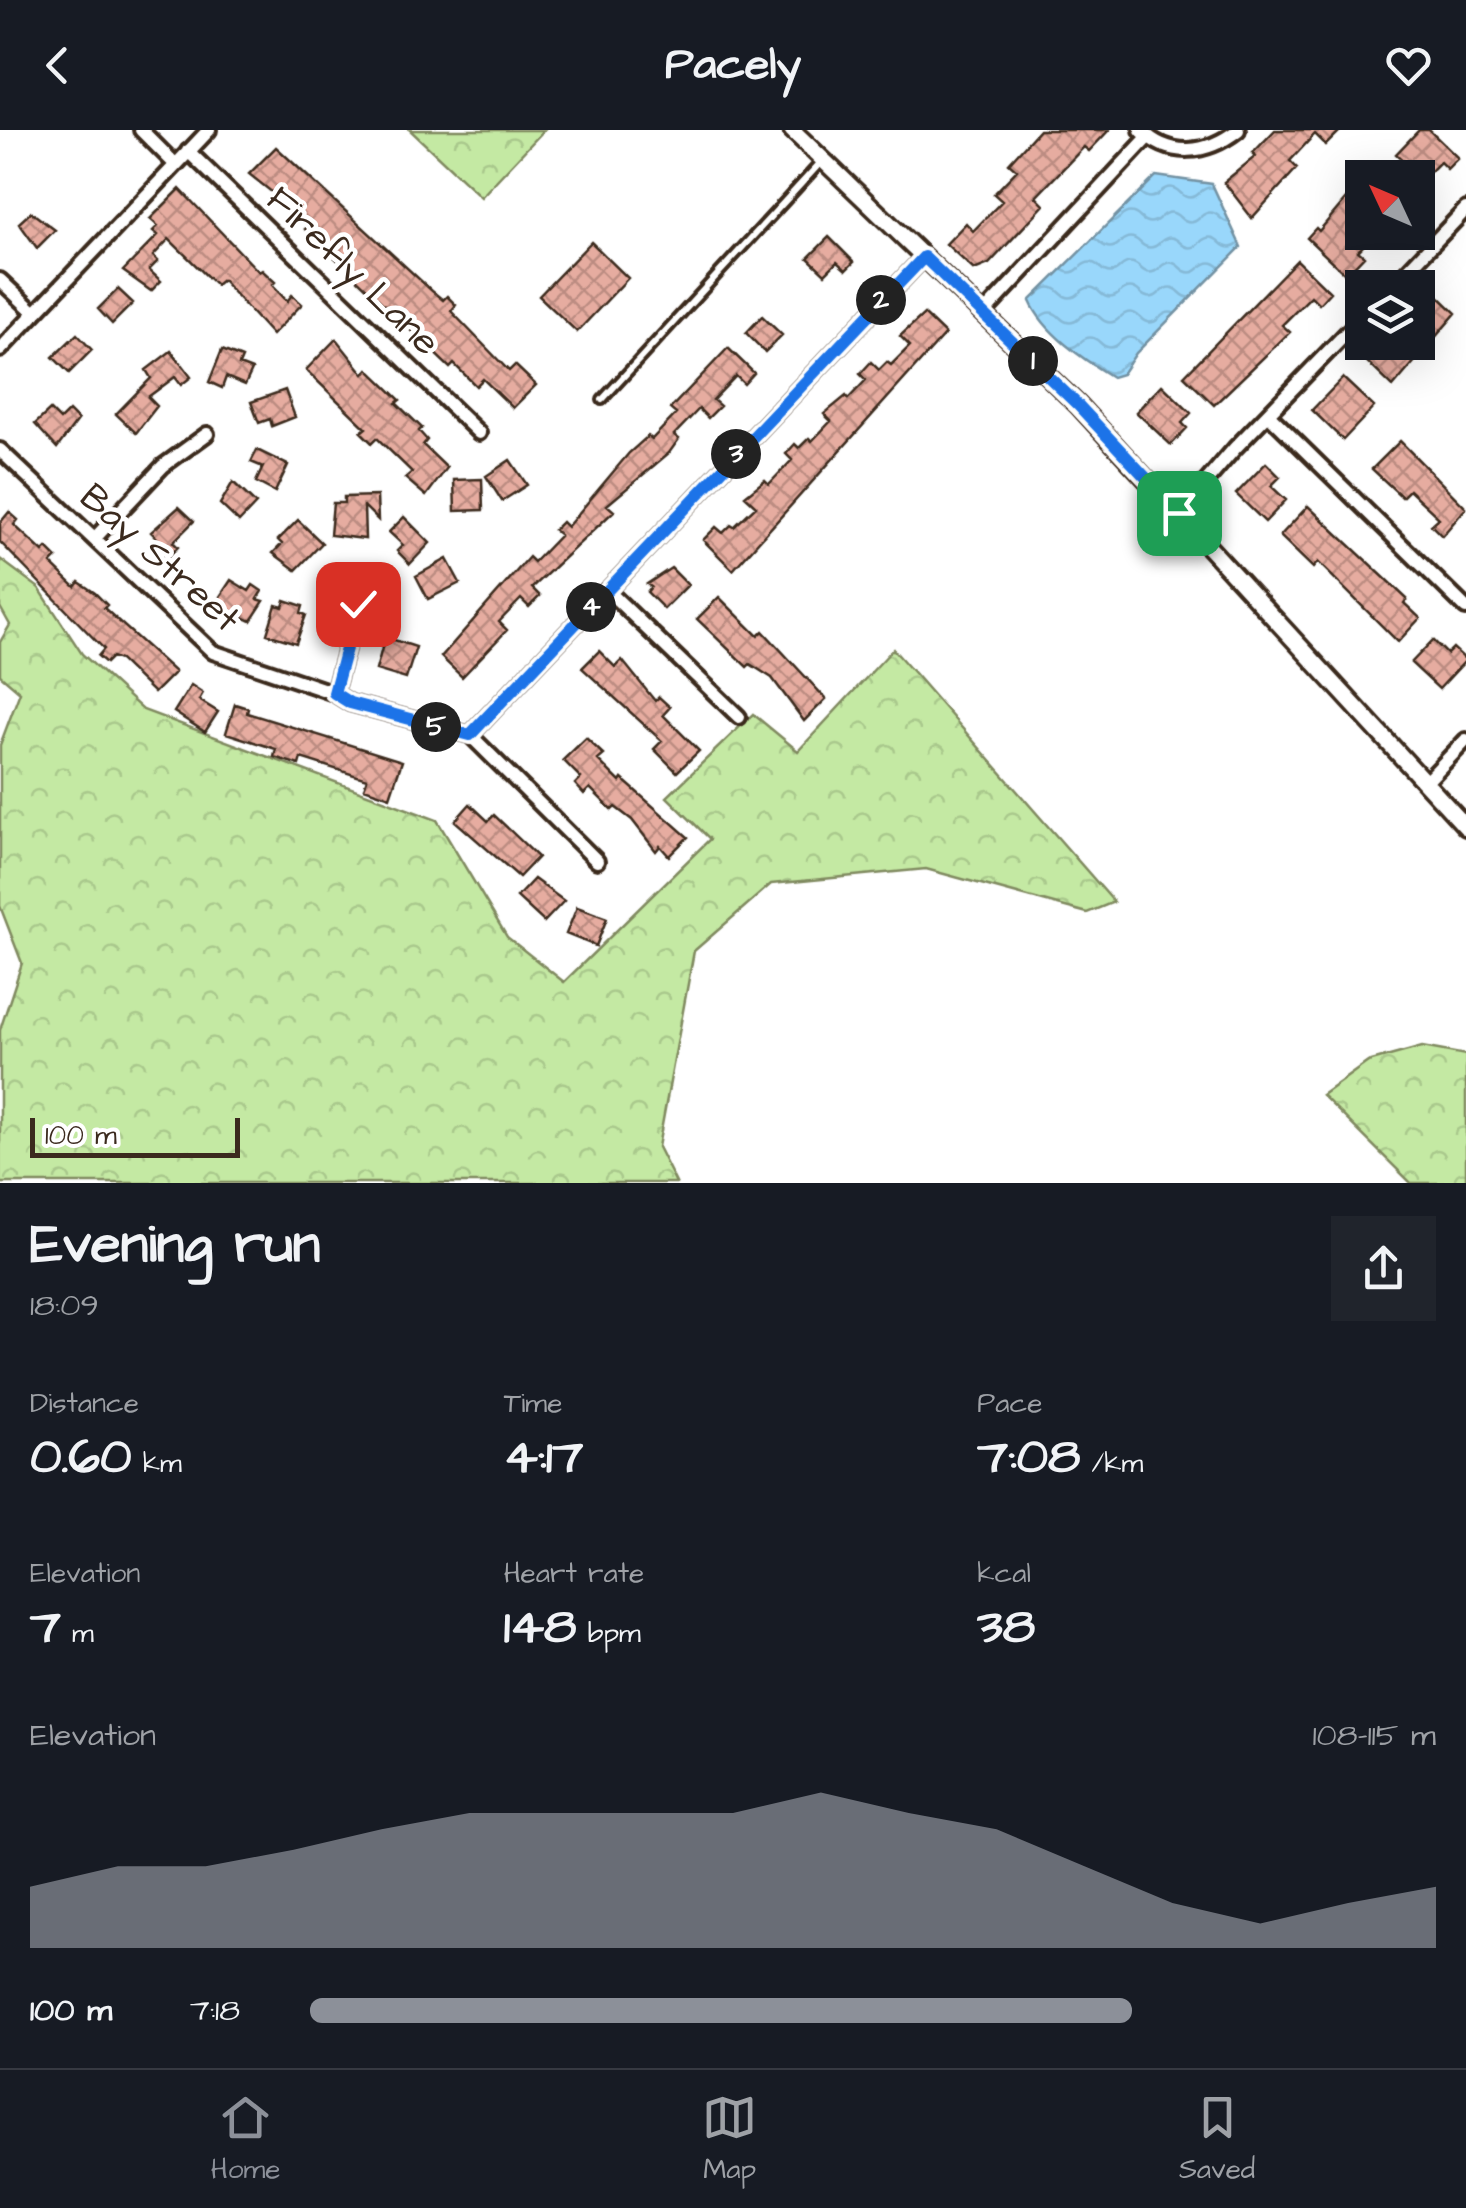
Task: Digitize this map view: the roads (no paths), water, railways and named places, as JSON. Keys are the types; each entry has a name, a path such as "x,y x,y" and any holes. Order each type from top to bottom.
{"street":[{"path":"142,130 176,164"},
{"path":"0,350 209,130"},
{"path":"792,130 984,313 1179,513 1466,828"},
{"path":"984,313 1144,134 1164,147 1202,150 1238,130"},
{"name":"Firefly Lane","path":"188,151 479,433"},
{"path":"1408,270 1466,210"},
{"path":"597,861 470,735 924,257"},
{"path":"0,280 34,312"},
{"path":"1179,513 1345,335"},
{"path":"1268,415 1466,608"},
{"path":"94,539 163,466 207,434"},
{"name":"Bay Street","path":"0,450 213,652 334,693 350,703 470,735"},
{"path":"607,590 739,718"},
{"path":"334,693 358,604"},
{"path":"1425,782 1466,740"}],"lane":[{"path":"602,400 823,160"}],"water":[{"path":"1156,176 1212,184 1241,247 1136,353 1122,374 1112,377 1054,334 1030,301"}]}
